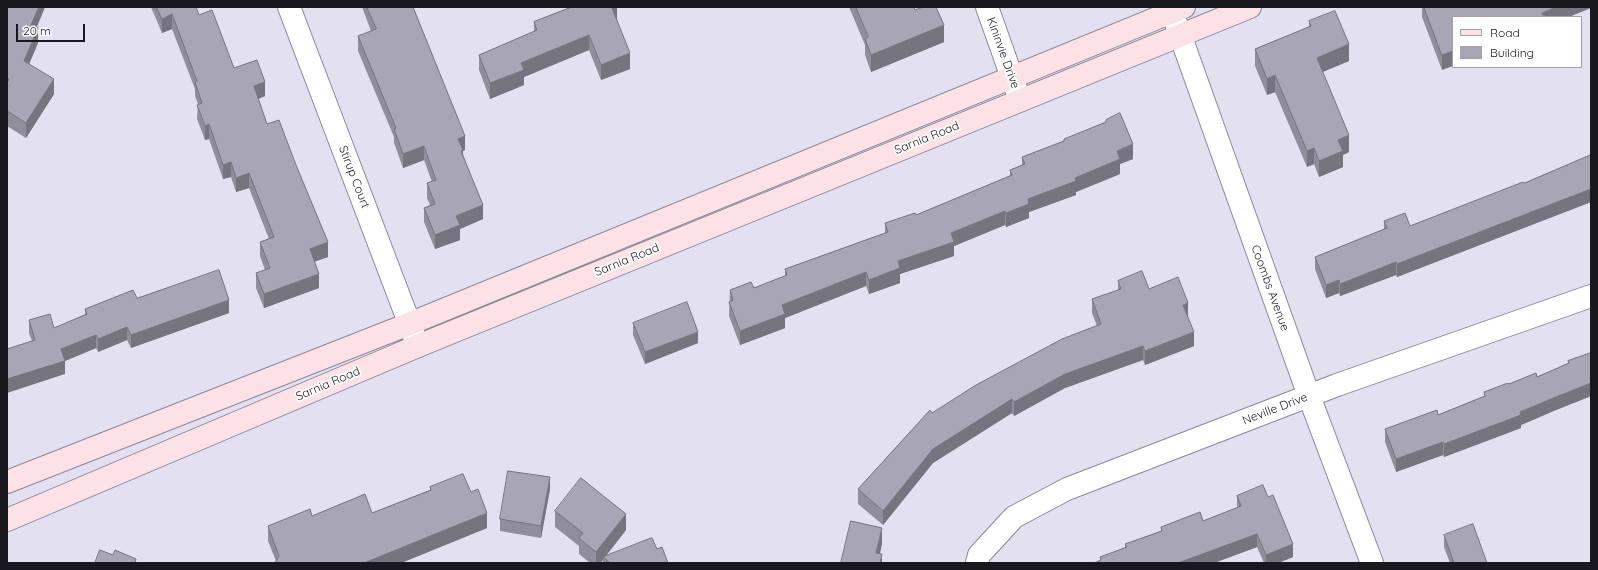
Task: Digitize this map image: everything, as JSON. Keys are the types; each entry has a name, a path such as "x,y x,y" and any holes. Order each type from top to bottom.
{"main road":[{"name":"Sarnia Road","path":"7,520 418,346 1250,7"},
{"name":"Sarnia Road","path":"7,482 409,324 1178,9"}],"street":[{"name":"Stirup Court","path":"289,7 418,346"},
{"name":"Kininvie Drive","path":"987,7 1020,100"},
{"name":"Coombs Avenue","path":"1178,9 1180,36 1309,396 1372,563"},
{"name":"Neville Drive","path":"978,559 1014,517 1067,489 1309,396 1591,296"}],"building":[{"path":"7,7 39,7 31,25 38,28 24,61 54,79 26,123 7,111 7,83 9,79 7,78"},
{"path":"157,7 196,7 199,15 212,10 234,68 257,60 265,82 254,86 267,124 279,120 328,242 310,249 319,274 264,294 256,273 270,268 260,242 274,237 249,173 236,178 231,162 223,165 209,124 205,126 197,105 202,103 195,82 197,81 172,14 162,19"},
{"path":"367,7 413,7 465,136 458,139 463,150 461,151 483,205 456,216 460,225 435,235 424,208 435,204 427,183 436,180 424,146 403,154 394,129 396,128 358,36 376,29"},
{"path":"572,7 614,7 612,8 630,53 601,65 589,35 521,63 524,70 490,83 479,55 537,30 534,22"},
{"path":"856,7 914,7 915,10 923,7 936,7 944,25 871,55 865,39 868,37"},
{"path":"1424,7 1556,7 1542,13 1544,16 1452,16 1452,51 1442,55"},
{"path":"1335,11 1349,44 1317,58 1349,135 1338,140 1343,151 1319,161 1314,148 1307,151 1275,75 1267,79 1255,49 1311,26 1309,21"},
{"path":"1120,113 1133,144 1117,151 1120,159 1075,178 1076,181 1028,199 1029,204 1006,213 1005,211 951,233 954,242 898,261 900,268 869,280 866,272 782,305 785,314 740,331 729,302 733,300 730,290 751,282 754,288 787,275 785,269 888,232 885,223 915,213 916,215 1012,175 1010,170 1025,164 1022,157 1064,141 1064,139 1106,122 1106,120"},
{"path":"1591,155 1591,189 1397,264 1396,262 1340,284 1339,280 1326,285 1315,257 1387,228 1384,221 1405,213 1410,226 1523,182 1524,183"},
{"path":"219,270 229,300 131,335 127,327 98,339 96,335 61,349 65,361 7,379 7,349 35,340 29,320 50,314 54,328 87,314 85,309 133,290 137,298"},
{"path":"1142,271 1149,289 1178,277 1188,303 1183,305 1194,332 1145,351 1143,346 1065,374 1014,402 1012,399 933,449 883,511 858,489 930,410 932,413 976,385 1062,339 1101,324 1092,299 1121,289 1118,281"},
{"path":"687,302 698,332 645,352 633,323"},
{"path":"1591,353 1591,383 1520,412 1521,415 1444,444 1443,442 1396,459 1385,429 1437,410 1438,415 1485,396 1484,392 1536,373 1537,377 1569,363 1568,361"},
{"path":"508,471 550,477 541,526 500,519"},
{"path":"463,474 471,492 478,489 487,513 364,563 275,563 279,556 268,526 310,509 312,516 365,494 372,513 431,490 430,487"},
{"path":"581,478 626,514 596,552 579,538 583,533 555,511"},
{"path":"1263,485 1268,497 1273,495 1293,544 1266,555 1257,534 1178,563 1094,563 1101,560 1100,557 1127,547 1125,544 1162,531 1161,527 1200,512 1203,521 1241,506 1237,496"},
{"path":"851,521 882,528 876,553 882,554 880,563 841,563"},
{"path":"1473,524 1487,563 1454,563 1444,535"},
{"path":"652,538 657,549 662,547 668,563 610,563 603,557"},
{"path":"100,550 113,555 115,550 136,559 135,563 95,563"}]}
